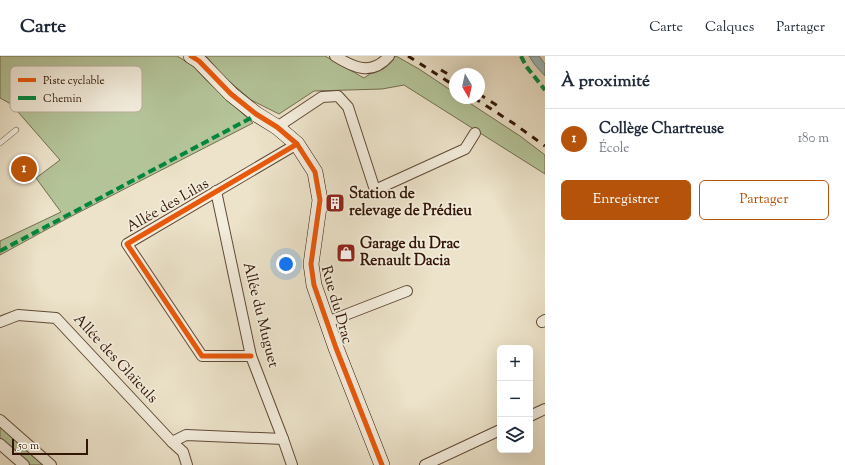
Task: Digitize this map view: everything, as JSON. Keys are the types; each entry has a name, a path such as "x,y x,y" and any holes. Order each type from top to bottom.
{"street":[{"name":"Rue du Drac","path":"191,56 199,61 231,94 256,114 277,127 297,144 315,172 320,200 311,264 314,285 336,348 382,465"},
{"path":"335,56 351,65 366,68 375,67 384,62 389,56"},
{"path":"277,127 322,97 338,96 348,107 375,190 465,149 475,133"},
{"name":"Allée des Lilas","path":"251,356 202,356 127,244 297,144"},
{"name":"Allée du Muguet","path":"216,191 251,356 292,465"},
{"name":"Rue du Drac","path":"327,322 407,291"},
{"name":"Allée des Glaïeuls","path":"0,322 18,314 56,318 183,452 187,465"},
{"path":"533,415 545,409"},
{"path":"0,420 51,465"},
{"path":"425,465 497,431"},
{"path":"172,442 186,434 283,439"},
{"path":"0,444 24,465"}],"lane":[{"path":"0,143 16,130"}],"green space":[{"path":"0,56 177,56 192,65 206,80 253,123 66,219 0,255 0,241 61,212 36,178 60,160 18,112 142,112 142,66 10,66 10,103 0,98"},
{"path":"205,56 325,56 364,78 396,56 449,89 449,104 471,104 520,136 545,155 545,174 404,85 382,89 314,91 279,114 251,100 222,75"},
{"path":"0,420 51,465 24,465 0,444"}],"water":[{"path":"529,56 539,56 545,64 545,76 535,65"}],"railway":[{"path":"408,56 449,82"},
{"path":"441,70 449,75"},
{"path":"485,98 498,106"},
{"path":"483,104 545,146"}],"marked path":[{"path":"521,56 526,66 545,90"},
{"path":"0,251 256,114"}],"cycle path":[{"path":"191,56 199,61 231,94 256,114 277,127 297,144 315,172 320,200 311,264 314,285 336,348 382,465"},
{"path":"251,356 202,356 127,244 297,144"}],"place":[{"name":"Collège Chartreuse","path":"24,169"},
{"name":"Station de relevage de Prédieu","path":"335,203"},
{"name":"Garage du Drac Renault Dacia","path":"346,253"}]}
